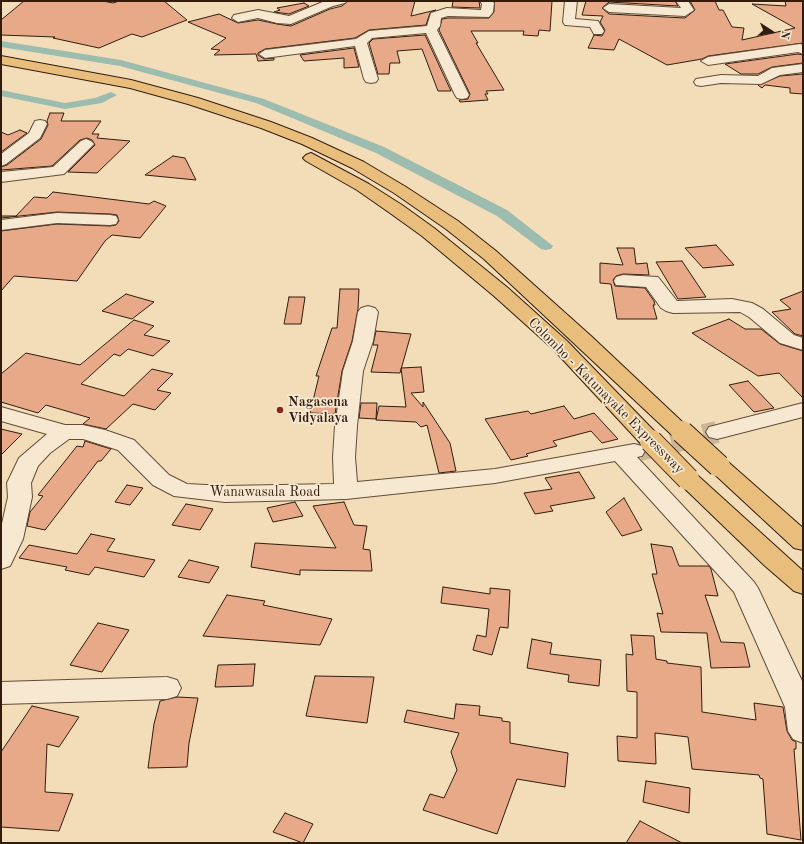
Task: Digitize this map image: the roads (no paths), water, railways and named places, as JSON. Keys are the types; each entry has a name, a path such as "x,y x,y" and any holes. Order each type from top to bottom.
{"highway":[{"name":"Colombo - Katunayake Expressway","path":"1,60 131,84 199,103 280,130 358,165 400,190 452,225 490,255 803,542"},
{"name":"Colombo - Katunayake Expressway","path":"1,69 111,90 180,108 279,144 363,187 428,232 501,292 560,345 635,449 688,479 772,559 803,585"}],"street":[{"path":"238,18 258,14 277,19 295,19 330,3 341,1"},
{"path":"264,54 360,42 368,35 430,29 434,26 435,16 447,12 485,14 487,12 488,3 486,1"},
{"path":"571,1 569,22 594,24 598,31"},
{"path":"609,8 685,12 688,10 682,1"},
{"path":"430,29 462,95"},
{"path":"708,60 802,48 793,34"},
{"path":"360,42 371,79"},
{"path":"701,82 717,79 761,80 776,71 803,68"},
{"path":"1,161 35,135 40,124"},
{"path":"1,177 58,171 86,144"},
{"path":"1,226 23,221 57,218 90,218 110,220"},
{"path":"624,281 651,281 668,304 673,307 732,305 745,307 756,313 788,339 803,344"},
{"path":"346,491 344,457 346,426 353,371 363,341 368,312"},
{"path":"717,432 803,410"},
{"name":"Wanawasala Road","path":"1,414 64,432 83,432 126,445 161,480 182,492 225,494 346,491 495,476 635,449"},
{"path":"1,560 11,538 10,498 19,483 27,463 42,448 64,432"},
{"path":"635,449 745,588 800,707 803,731"},
{"path":"1,693 167,688"}],"waterway":[{"path":"1,44 121,63 260,101 380,150 502,213 546,246"},
{"path":"1,93 65,106 98,101 111,95"}],"tunnel":[{"path":"639,450 717,432"}],"place":[{"name":"Nagasena Vidyalaya","path":"280,410"}]}
